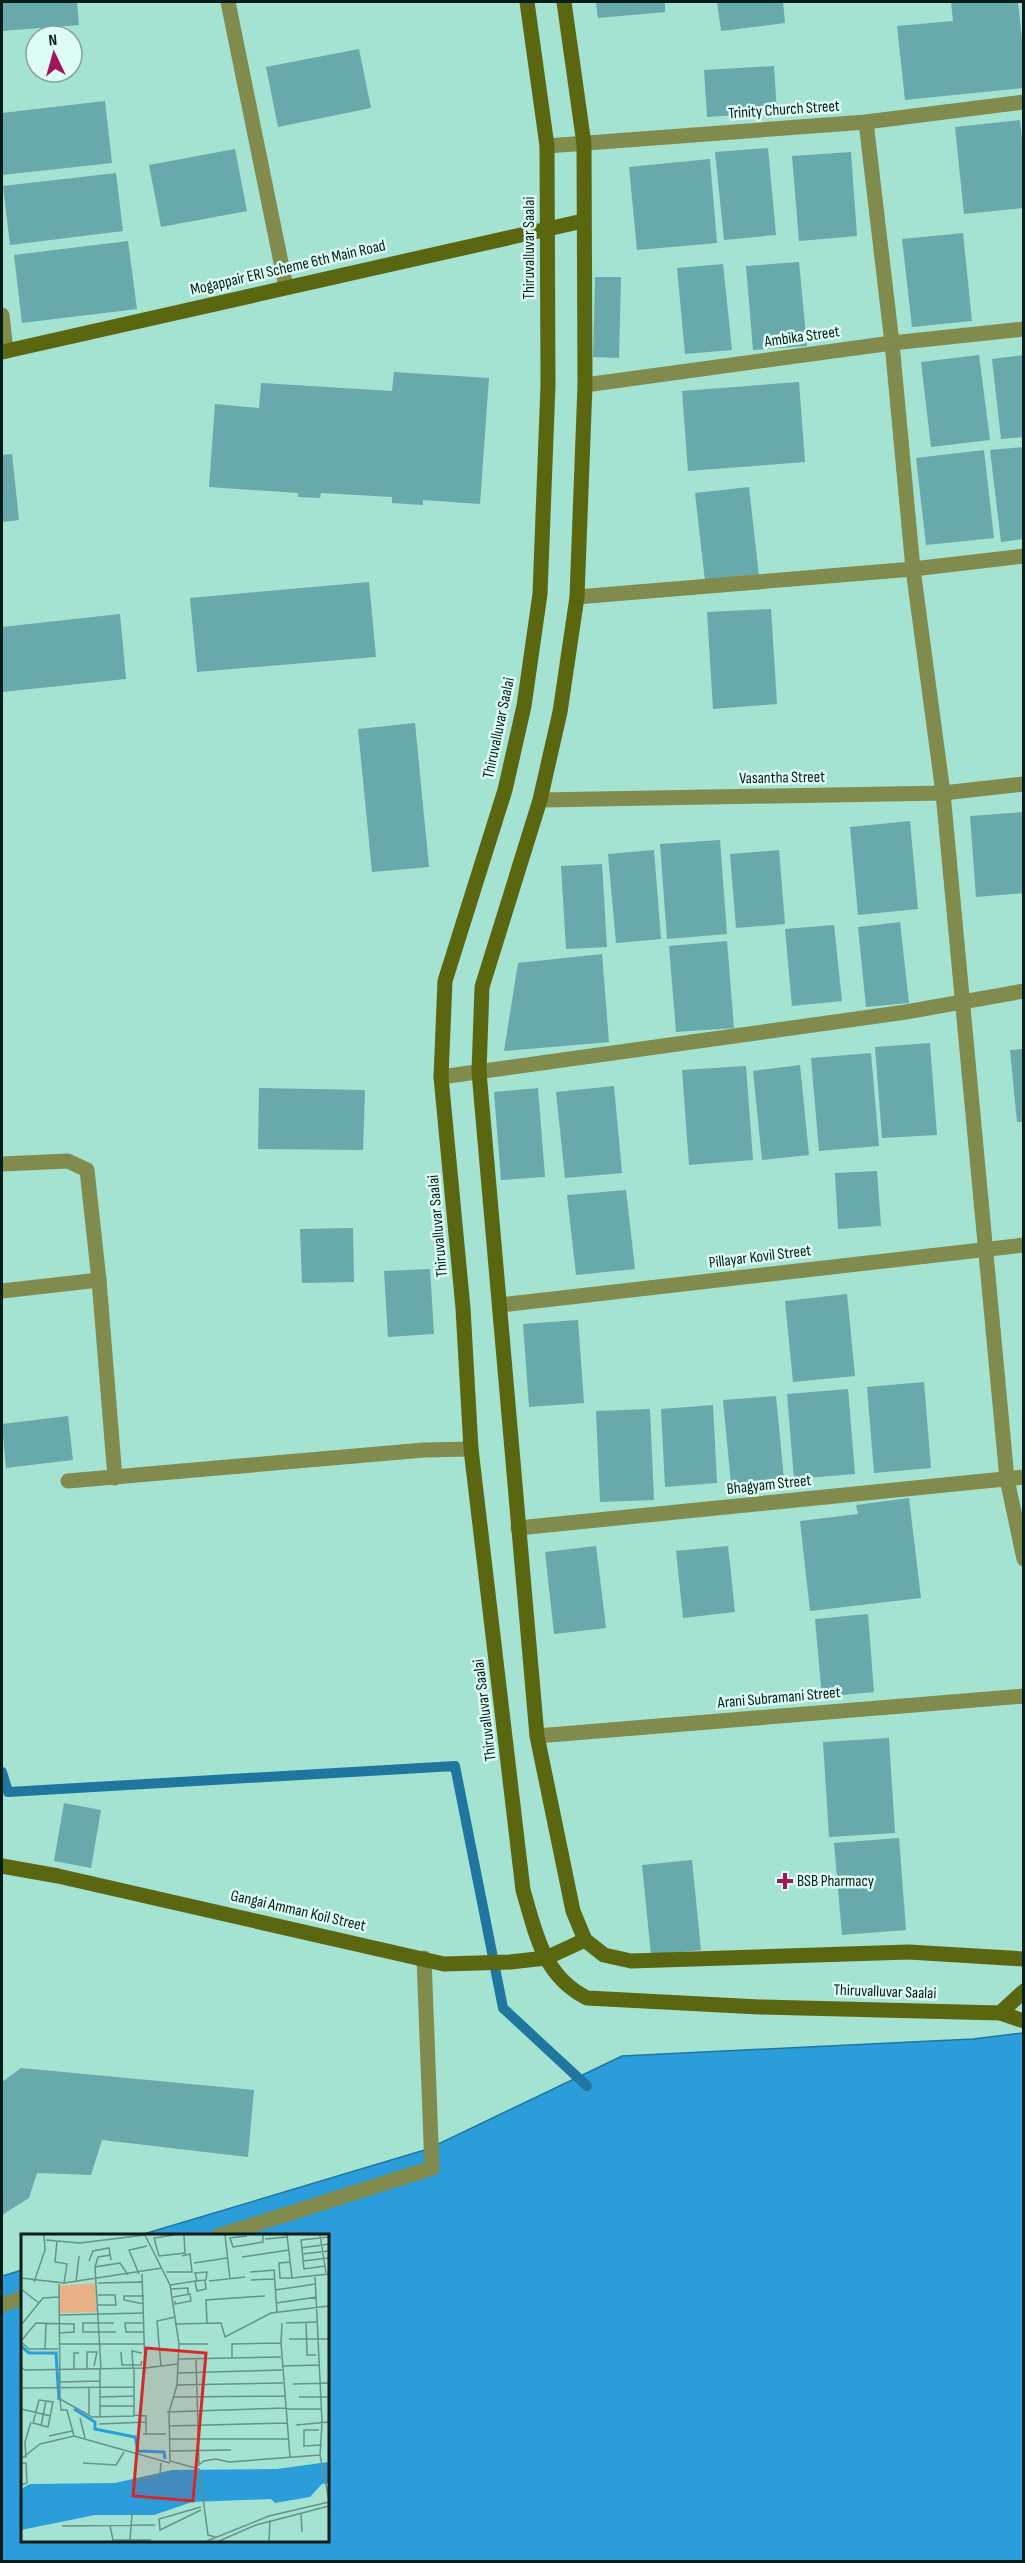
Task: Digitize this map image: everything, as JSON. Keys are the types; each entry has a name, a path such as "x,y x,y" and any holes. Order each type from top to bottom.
{"main road":[{"name":"Thiruvalluvar Saalai","path":"527,2 547,146 548,385 540,594 524,706 505,790 445,981 441,1077 463,1308 471,1449 523,1890 537,1938 546,1958 569,1989 587,1998 759,2007 1000,2013 1023,2021"},
{"path":"564,2 584,144 585,385 577,597 560,712 540,800 482,987 478,1072 537,1736 566,1883 573,1911 585,1940 604,1955 631,1961 909,1952 1023,1959"},
{"name":"Mogappair ERI Scheme 6th Main Road","path":"4,351 583,221"},
{"name":"Gangai Amman Koil Street","path":"2,1866 58,1876 444,1964 510,1962 546,1958 585,1940"},
{"path":"1000,2013 1023,1990"}],"street":[{"path":"228,2 286,287"},
{"name":"Trinity Church Street","path":"547,146 866,122 1023,102"},
{"path":"866,122 892,343 913,569 943,793 1006,1479 1023,1558"},
{"path":"2,315 4,351"},
{"name":"Ambika Street","path":"585,385 892,343 1023,329"},
{"path":"577,597 913,569 1023,556"},
{"name":"Vasantha Street","path":"540,800 943,793 1023,784"},
{"path":"441,1077 882,1015 1023,991"},
{"path":"2,1164 68,1161 79,1164 87,1170 99,1280 115,1478"},
{"name":"Pillayar Kovil Street","path":"500,1305 1023,1245"},
{"path":"2,1291 99,1280"},
{"path":"68,1481 424,1449 471,1449"},
{"name":"Bhagyam Street","path":"518,1528 1023,1477"},
{"name":"Arani Subramani Street","path":"537,1736 1023,1696"},
{"path":"224,2234 432,2168 424,1958"},
{"path":"2,2305 21,2298"}],"water":[{"path":"1023,2033 1023,2561 2,2562 2,2276 21,2270 21,2542 328,2542 328,2234 144,2234 428,2149 622,2056 973,2039"}],"building":[{"path":"2,2 77,2 79,24 24,24 24,29 2,31"},
{"path":"596,2 665,2 665,12 598,18"},
{"path":"717,2 783,2 785,23 721,31"},
{"path":"951,2 1018,2 1024,58 1024,88 905,100 897,26 953,21"},
{"path":"359,49 371,108 278,127 266,67"},
{"path":"774,66 777,112 707,117 704,70"},
{"path":"105,101 112,163 2,175 2,113"},
{"path":"1020,120 1024,155 1024,208 964,214 955,127"},
{"path":"768,148 776,235 724,240 715,152"},
{"path":"235,149 247,211 161,227 149,165"},
{"path":"851,152 857,236 799,241 792,156"},
{"path":"710,159 717,243 637,250 629,167"},
{"path":"116,173 123,231 10,245 3,186"},
{"path":"963,233 972,321 912,327 902,239"},
{"path":"128,241 137,309 22,323 14,255"},
{"path":"799,262 807,346 753,350 746,266"},
{"path":"723,264 732,350 685,354 677,268"},
{"path":"595,277 621,277 619,358 593,357"},
{"path":"979,355 990,440 931,447 921,362"},
{"path":"1024,355 1024,437 1001,439 992,359"},
{"path":"394,372 489,378 480,504 423,500 423,505 392,503 392,497 321,493 320,498 298,497 298,493 209,487 215,404 259,408 261,383 392,391"},
{"path":"799,382 805,462 688,471 682,391"},
{"path":"1024,447 1024,539 1001,542 990,450"},
{"path":"984,450 994,538 926,545 916,458"},
{"path":"12,454 19,520 2,522 2,455"},
{"path":"749,487 759,576 705,581 695,493"},
{"path":"369,582 376,657 197,672 190,598"},
{"path":"771,609 777,704 713,709 707,612"},
{"path":"120,614 126,679 2,692 2,627"},
{"path":"415,723 429,867 372,872 358,729"},
{"path":"1024,812 1024,893 976,897 970,816"},
{"path":"910,821 918,909 858,915 850,827"},
{"path":"720,840 727,934 667,939 660,844"},
{"path":"654,850 661,939 616,943 608,854"},
{"path":"779,850 785,924 736,928 730,854"},
{"path":"602,864 607,947 566,949 561,866"},
{"path":"900,922 909,1003 866,1007 858,927"},
{"path":"834,925 842,1001 792,1006 785,929"},
{"path":"727,941 734,1028 676,1032 669,946"},
{"path":"602,954 609,1042 504,1051 518,963"},
{"path":"930,1043 937,1135 882,1138 875,1047"},
{"path":"1024,1049 1024,1122 1017,1122 1010,1050"},
{"path":"871,1053 879,1146 819,1151 811,1058"},
{"path":"800,1065 809,1155 762,1160 753,1071"},
{"path":"746,1066 753,1160 689,1165 682,1070"},
{"path":"614,1086 622,1173 565,1178 556,1092"},
{"path":"259,1088 365,1090 363,1150 258,1149"},
{"path":"538,1088 545,1177 501,1180 494,1092"},
{"path":"877,1171 881,1226 838,1229 835,1173"},
{"path":"626,1190 635,1269 576,1275 567,1195"},
{"path":"353,1228 354,1282 302,1283 300,1229"},
{"path":"430,1269 434,1334 388,1337 384,1271"},
{"path":"847,1294 855,1376 793,1382 785,1301"},
{"path":"578,1320 584,1403 529,1407 523,1324"},
{"path":"924,1382 931,1468 874,1473 867,1387"},
{"path":"848,1389 855,1474 794,1479 787,1394"},
{"path":"776,1396 784,1479 731,1484 723,1400"},
{"path":"713,1405 717,1483 665,1487 661,1409"},
{"path":"650,1409 654,1500 600,1502 596,1411"},
{"path":"68,1416 73,1460 6,1468 2,1424"},
{"path":"909,1498 921,1598 810,1611 800,1521 858,1514 856,1505"},
{"path":"596,1546 606,1628 554,1634 545,1552"},
{"path":"728,1546 735,1612 683,1618 676,1551"},
{"path":"868,1614 874,1692 822,1697 815,1619"},
{"path":"889,1738 895,1833 829,1837 823,1742"},
{"path":"64,1803 101,1810 91,1868 54,1861"},
{"path":"899,1838 906,1930 842,1935 834,1843"},
{"path":"692,1860 701,1950 651,1955 642,1865"},
{"path":"21,2068 254,2090 248,2157 102,2140 91,2175 37,2173 29,2198 2,2215 2,2082"}],"waterway":[{"path":"2,1772 8,1792 455,1766 503,2008 587,2086"}],"place":[{"name":"BSB Pharmacy","path":"785,1881"}]}
